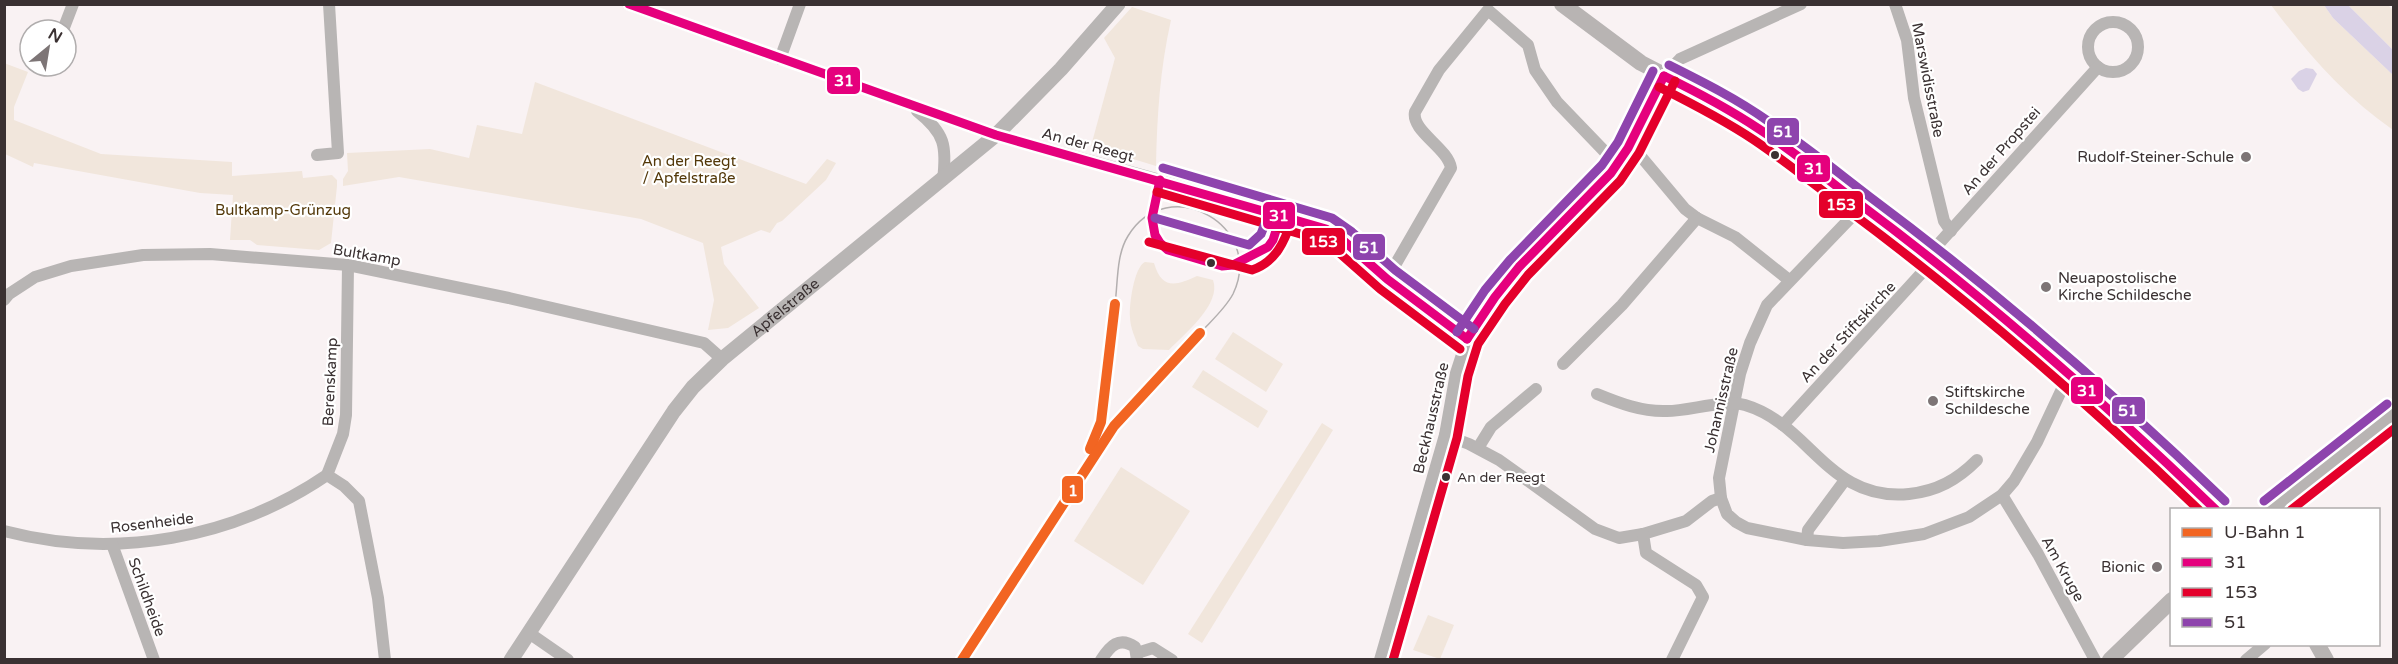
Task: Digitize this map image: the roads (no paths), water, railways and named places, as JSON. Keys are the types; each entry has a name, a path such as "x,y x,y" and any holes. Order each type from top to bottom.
{"main road":[{"path":"1562,4 1641,63 1703,95 1761,130 1861,207 1931,257 2069,374 2147,443 2215,508"},
{"path":"2274,508 2394,413"},
{"path":"2110,660 2170,602"},
{"path":"2318,646 2326,660"}],"street":[{"path":"317,155 338,153 329,4"},
{"name":"An der Reegt","path":"627,4 996,135 1326,229 1344,241 1387,279 1467,339"},
{"path":"780,60 800,4"},
{"name":"Apfelstraße","path":"511,660 674,411 693,387 722,359 996,135 1061,69 1118,4"},
{"path":"1664,76 1680,59 1801,4"},
{"name":"Marswidisstraße","path":"1895,4 1907,40 1914,98 1938,199 1944,221 1951,231"},
{"path":"1387,279 1451,168 1447,156 1416,123 1415,112 1439,70 1488,10 1528,45 1535,70 1557,102 1608,155 1619,163"},
{"path":"2106,23 2120,23 2127,26 2137,38 2139,45 2136,60 2118,72 2104,71 2098,67 2090,58 2088,47 2090,36 2096,28 2106,23"},
{"name":"An der Propstei","path":"1931,257 1934,249 2098,67"},
{"name":"Beckhausstraße","path":"1380,660 1445,435 1456,373 1467,339 1495,297 1520,267 1602,184 1619,163 1664,76"},
{"name":"An der Reegt","path":"907,104 934,126 941,135 944,143 943,180"},
{"path":"1628,148 1638,153 1676,199 1697,218 1736,237 1789,280"},
{"name":"Johannisstraße","path":"1721,498 1719,478 1740,374 1767,305 1861,207"},
{"path":"1563,364 1630,297 1697,218"},
{"name":"Bultkamp","path":"4,300 9,294 35,277 71,266 143,255 210,254 348,265 704,343 722,359"},
{"name":"An der Stiftskirche","path":"1783,425 1927,267 1931,257"},
{"name":"Berenskamp","path":"327,475 343,434 346,415 348,265"},
{"path":"1445,435 1478,448 1499,460 1603,533 1619,538 1643,534 1686,521 1712,501 1721,498 1728,514 1747,528 1807,540 1843,543 1924,534 1970,517 2002,495 2014,482 2037,442 2069,374"},
{"path":"1478,448 1491,427 1536,389"},
{"path":"1597,394 1640,409 1658,411 1745,405 1783,425 1845,480 1864,490 1886,494 1921,493 1949,483 1960,477 1977,460"},
{"path":"327,475 344,486 360,501 378,598 386,660"},
{"name":"Rosenheide","path":"4,531 38,539 112,544 192,535 236,522 287,500 327,475"},
{"path":"1807,540 1808,530 1845,480"},
{"name":"Am Kruge","path":"2002,495 2095,660"},
{"path":"1643,534 1647,553 1696,585 1703,597 1672,660"},
{"name":"Schildheide","path":"112,544 154,660"},
{"path":"529,633 568,660"},
{"path":"1101,660 1110,646 1119,642 1135,647 1137,656 1153,648 1172,660"},
{"path":"2246,660 2264,646"}],"tram line":[{"path":"1115,304 1119,260 1128,236 1145,217 1166,208 1188,208 1208,215 1225,229 1236,247 1240,269 1230,299 1200,333"}],"metro line":[{"name":"1","path":"1090,449 1101,422 1115,304"},
{"name":"1","path":"962,660 1114,426 1200,333"}],"place":[{"name":"Rudolf-Steiner-Schule","path":"2246,157"},
{"name":"Neuapostolische Kirche Schildesche","path":"2046,287"},
{"name":"Stiftskirche Schildesche","path":"1933,401"},
{"name":"An der Reegt","path":"1446,477"},
{"name":"Bionic","path":"2157,567"}],"park label":[{"name":"An der Reegt / Apfelstraße","path":"689,170"},
{"name":"Bultkamp-Grünzug","path":"283,210"}]}
